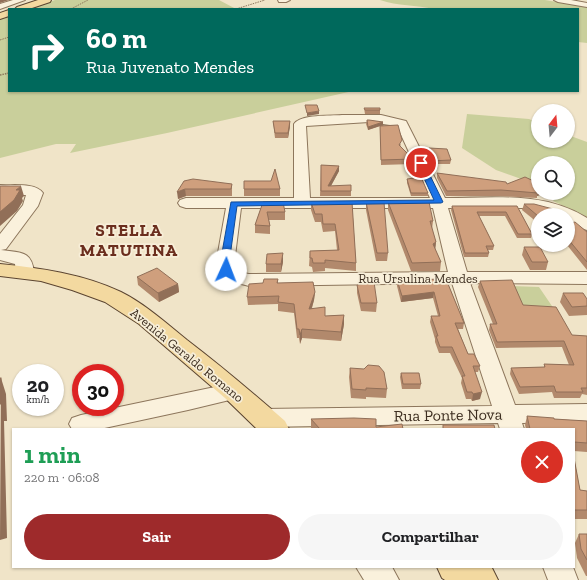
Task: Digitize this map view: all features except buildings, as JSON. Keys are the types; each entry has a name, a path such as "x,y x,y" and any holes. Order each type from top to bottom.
{"main road":[{"path":"23,8 47,0"},
{"name":"Avenida Geraldo Romano","path":"0,270 42,275 80,285 113,297 147,319 234,391 269,425"},
{"path":"456,568 480,580"}],"street":[{"path":"0,7 20,0"},
{"path":"558,0 587,5"},
{"path":"302,204 300,124 306,121 381,119 395,121 402,124 439,202 459,278 509,421"},
{"path":"0,190 31,190 35,194 30,206 0,245"},
{"path":"186,203 534,203 550,205 562,210 587,225"},
{"name":"Rua Ursulina Mendes","path":"234,204 224,264 226,270 233,276 249,280 587,278"},
{"path":"0,255 18,258 24,262 25,273"},
{"path":"81,424 234,391"},
{"name":"Rua Ponte Nova","path":"269,425 509,421 587,413"},
{"path":"372,568 384,580"},
{"path":"558,568 563,580"}],"path":[{"path":"73,8 88,0"},
{"path":"239,8 265,0"}],"green space":[{"path":"55,0 219,0 234,8 31,8"},
{"path":"380,0 545,0 587,7 587,43 579,42 579,8 427,8"},
{"path":"8,15 8,92 349,92 167,133 70,153 76,144 56,144 0,158 0,18"},
{"path":"467,114 531,120 531,148 575,148 575,138 587,142 587,217 575,211 575,208 568,208 553,201 575,200 575,156 531,156 531,182 496,170 462,148"},
{"path":"511,286 539,287 554,309 486,310 513,303"}],"district":[{"name":"STELLA MATUTINA","path":"129,240"}],"route":[{"path":"226,270 224,264 234,204 439,202 421,163"}]}
